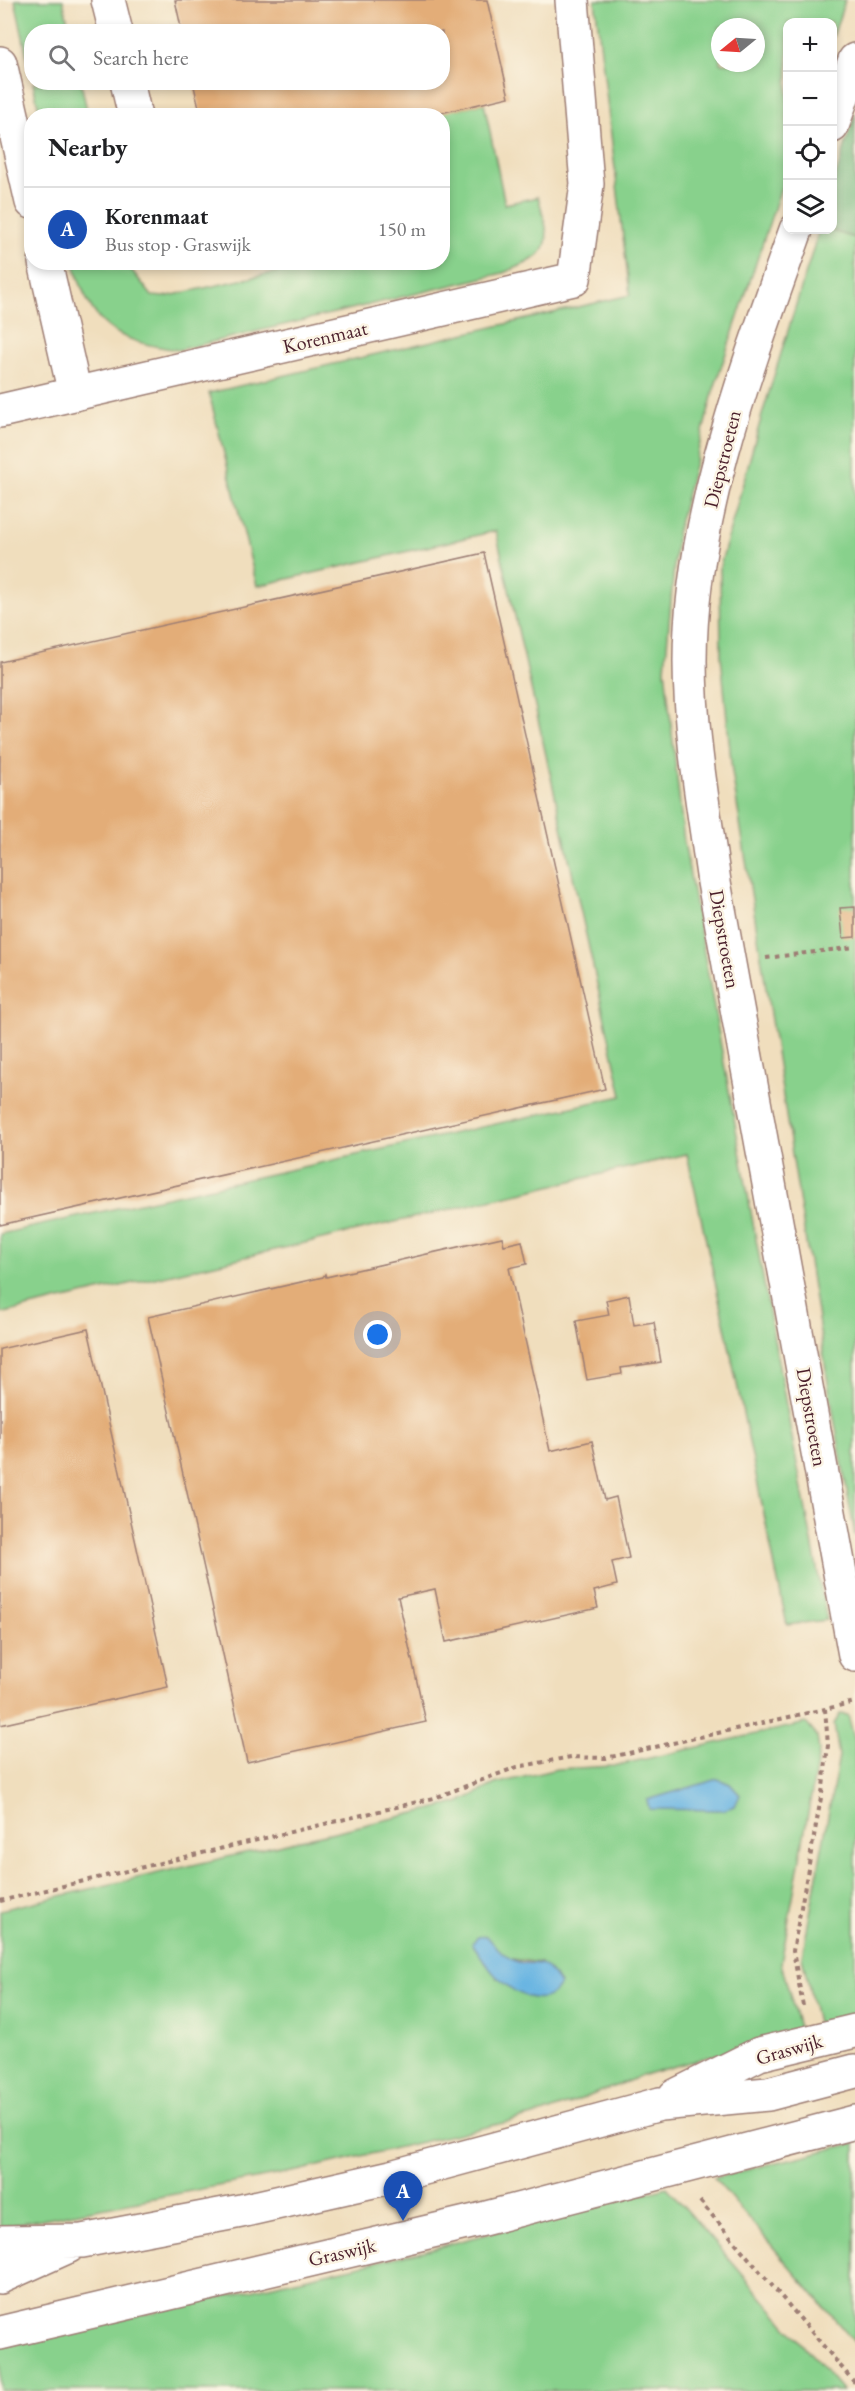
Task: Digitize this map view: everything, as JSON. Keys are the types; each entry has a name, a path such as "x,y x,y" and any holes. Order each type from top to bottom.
{"street":[{"path":"108,0 114,24"},
{"name":"Korenmaat","path":"0,411 574,279 587,184 572,0"},
{"path":"837,112 855,60"},
{"path":"0,63 24,167"},
{"path":"129,90 133,108"},
{"name":"Diepstroeten","path":"795,234 740,386 695,581 690,661 699,775 729,963 855,1655"},
{"path":"47,270 75,394"},
{"name":"Graswijk","path":"660,2104 759,2054 855,2031"},
{"name":"Graswijk","path":"0,2242 82,2241 241,2211 391,2177 660,2104 768,2094 855,2071"},
{"name":"Graswijk","path":"0,2333 479,2220 682,2165 855,2122"},
{"name":"Graswijk","path":"0,2277 82,2241"}],"path":[{"path":"729,963 855,947"},
{"path":"0,1900 434,1798 517,1767 571,1757 606,1758 855,1702"},
{"path":"812,2042 798,1986 793,1951 823,1787 828,1745 825,1708"},
{"path":"682,2165 697,2197 855,2383"}],"green space":[{"path":"15,0 63,0 68,24 24,24 24,42"},
{"path":"595,0 845,0 837,25 837,18 783,18 783,182 714,389 677,532 665,669 684,842 827,1620 787,1625 687,1154 0,1314 0,1234 622,1096 496,531 257,586 209,393 630,295"},
{"path":"35,90 83,90 86,108 38,108"},
{"path":"484,103 505,204 538,197 547,238 540,254 532,260 503,273 178,350 137,342 121,335 108,327 88,302 76,270 132,270 152,296 164,297 286,270 450,270 450,110"},
{"path":"855,113 855,238 837,232 837,172"},
{"path":"837,232 855,238 855,1536 829,1389 732,772 721,656 720,566 762,415 818,234"},
{"path":"840,1714 848,1715 855,1741 855,2017 818,2027 802,1957 839,1756 834,1724"},
{"path":"806,1723 817,1736 819,1752 781,1963 800,2031 647,2074 542,2114 297,2171 0,2227 0,1910 458,1803 495,1784 557,1769 614,1766","holes":["512,1959 541,1963 497,1978"]},
{"path":"855,2143 855,2343 714,2178"},
{"path":"667,2187 843,2391 0,2391 0,2347 423,2251"}],"water":[{"path":"718,1779 730,1784 740,1795 735,1806 723,1810 649,1809 647,1800"},
{"path":"486,1936 511,1959 541,1964 546,1967 560,1984 547,1997 530,1998 513,1990 491,1970 472,1943 478,1937"}],"building":[{"path":"175,0 487,0 509,97 450,111 450,108 199,108 195,90 450,90 450,24 180,24"},
{"path":"484,553 605,1089 0,1225 0,662"},
{"path":"855,907 855,937 843,938 840,908"},
{"path":"502,1237 504,1245 522,1241 527,1264 509,1268 550,1451 592,1441 605,1500 616,1497 629,1558 612,1562 617,1585 594,1591 598,1608 446,1642 435,1589 398,1597 426,1722 247,1762 148,1317 323,1277 325,1274 326,1277"},
{"path":"629,1295 634,1325 654,1322 661,1362 621,1368 622,1374 587,1380 576,1321 609,1315 606,1300"},
{"path":"88,1329 168,1687 0,1725 0,1349"}],"place":[{"name":"Korenmaat","path":"403,2221"}]}
